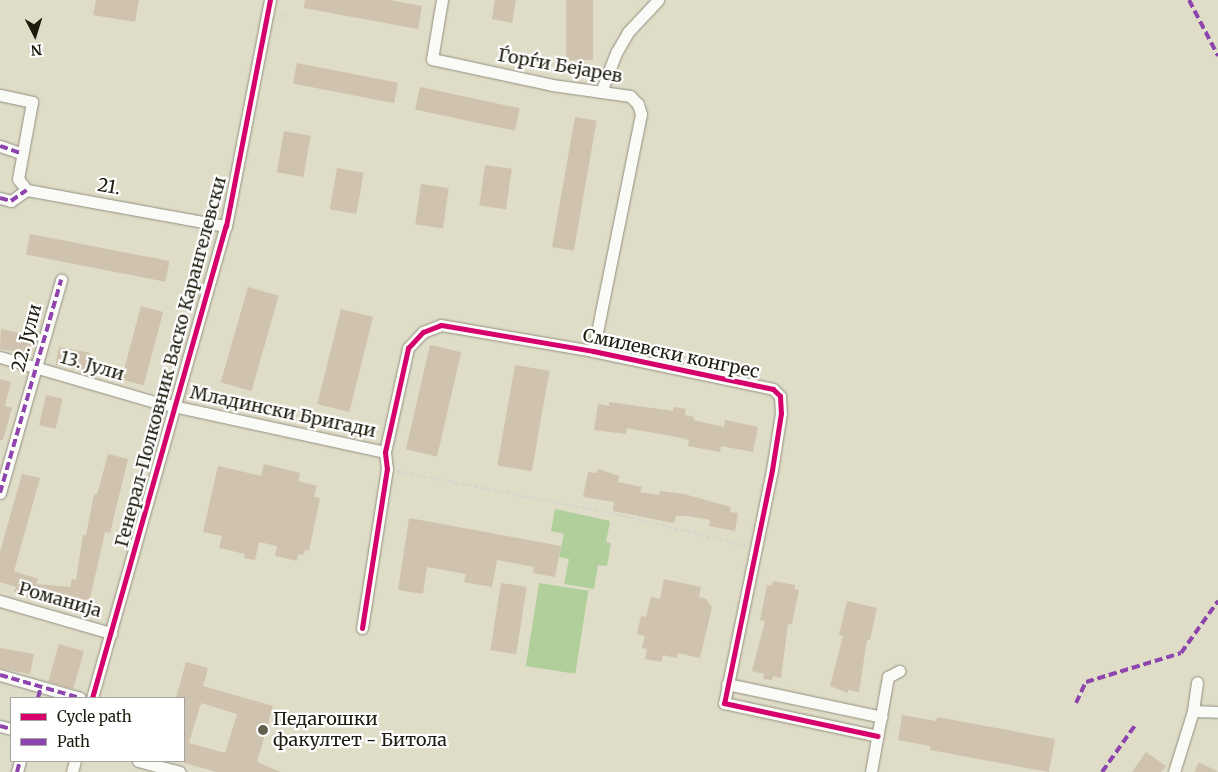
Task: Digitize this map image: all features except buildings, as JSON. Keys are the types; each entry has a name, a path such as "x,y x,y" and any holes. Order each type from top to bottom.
{"street":[{"name":"Генерал-Полковник Васко Карангелевски","path":"92,697 226,226 270,0"},
{"name":"Ѓорѓи Бејарев","path":"442,0 432,59 630,96 638,104 641,114 593,351"},
{"path":"601,92 616,53 628,32 658,0"},
{"path":"0,95 32,102 20,153 18,179 27,190 11,201 0,198"},
{"path":"0,146 20,153"},
{"name":"21.","path":"27,190 226,226"},
{"name":"22. Јули","path":"0,493 2,479 37,368 61,280"},
{"name":"Смилевски конгрес","path":"362,628 387,469 385,452 408,348 423,332 441,325 593,351 773,389 780,396 782,413 724,703 878,736"},
{"name":"13. Јули","path":"0,357 174,406"},
{"name":"Младински Бригади","path":"174,406 385,452"},
{"name":"Романија","path":"0,601 111,633"},
{"path":"871,772 888,677 899,672"},
{"path":"0,675 40,692 73,697"},
{"path":"1174,772 1193,710 1197,682"},
{"path":"727,684 882,717"},
{"path":"1193,710 1218,712"},
{"path":"142,762 180,772"}],"path":[{"path":"387,469 624,516 756,548"}],"green space":[{"path":"555,509 610,521 606,542 611,543 607,566 598,565 594,589 564,584 569,559 559,557 564,534 551,531"},
{"path":"539,583 588,591 575,674 526,666"}],"marked path":[{"path":"1189,0 1218,56"},
{"path":"0,146 20,153"},
{"path":"0,198 11,201 27,190"},
{"path":"0,493 61,280"},
{"path":"1076,703 1086,682 1181,653 1218,601"},
{"path":"0,675 77,697"},
{"path":"38,697 41,687"},
{"path":"1102,772 1136,724"},
{"path":"0,726 10,729"},
{"path":"17,772 20,762"}],"cycle path":[{"path":"92,697 226,226 270,0"},
{"path":"362,628 387,469 385,452 408,348 423,332 441,325 593,351 773,389 780,396 781,413 772,470 724,703 878,736"}],"place":[{"name":"Педагошки факултет - Битола","path":"263,730"}]}
